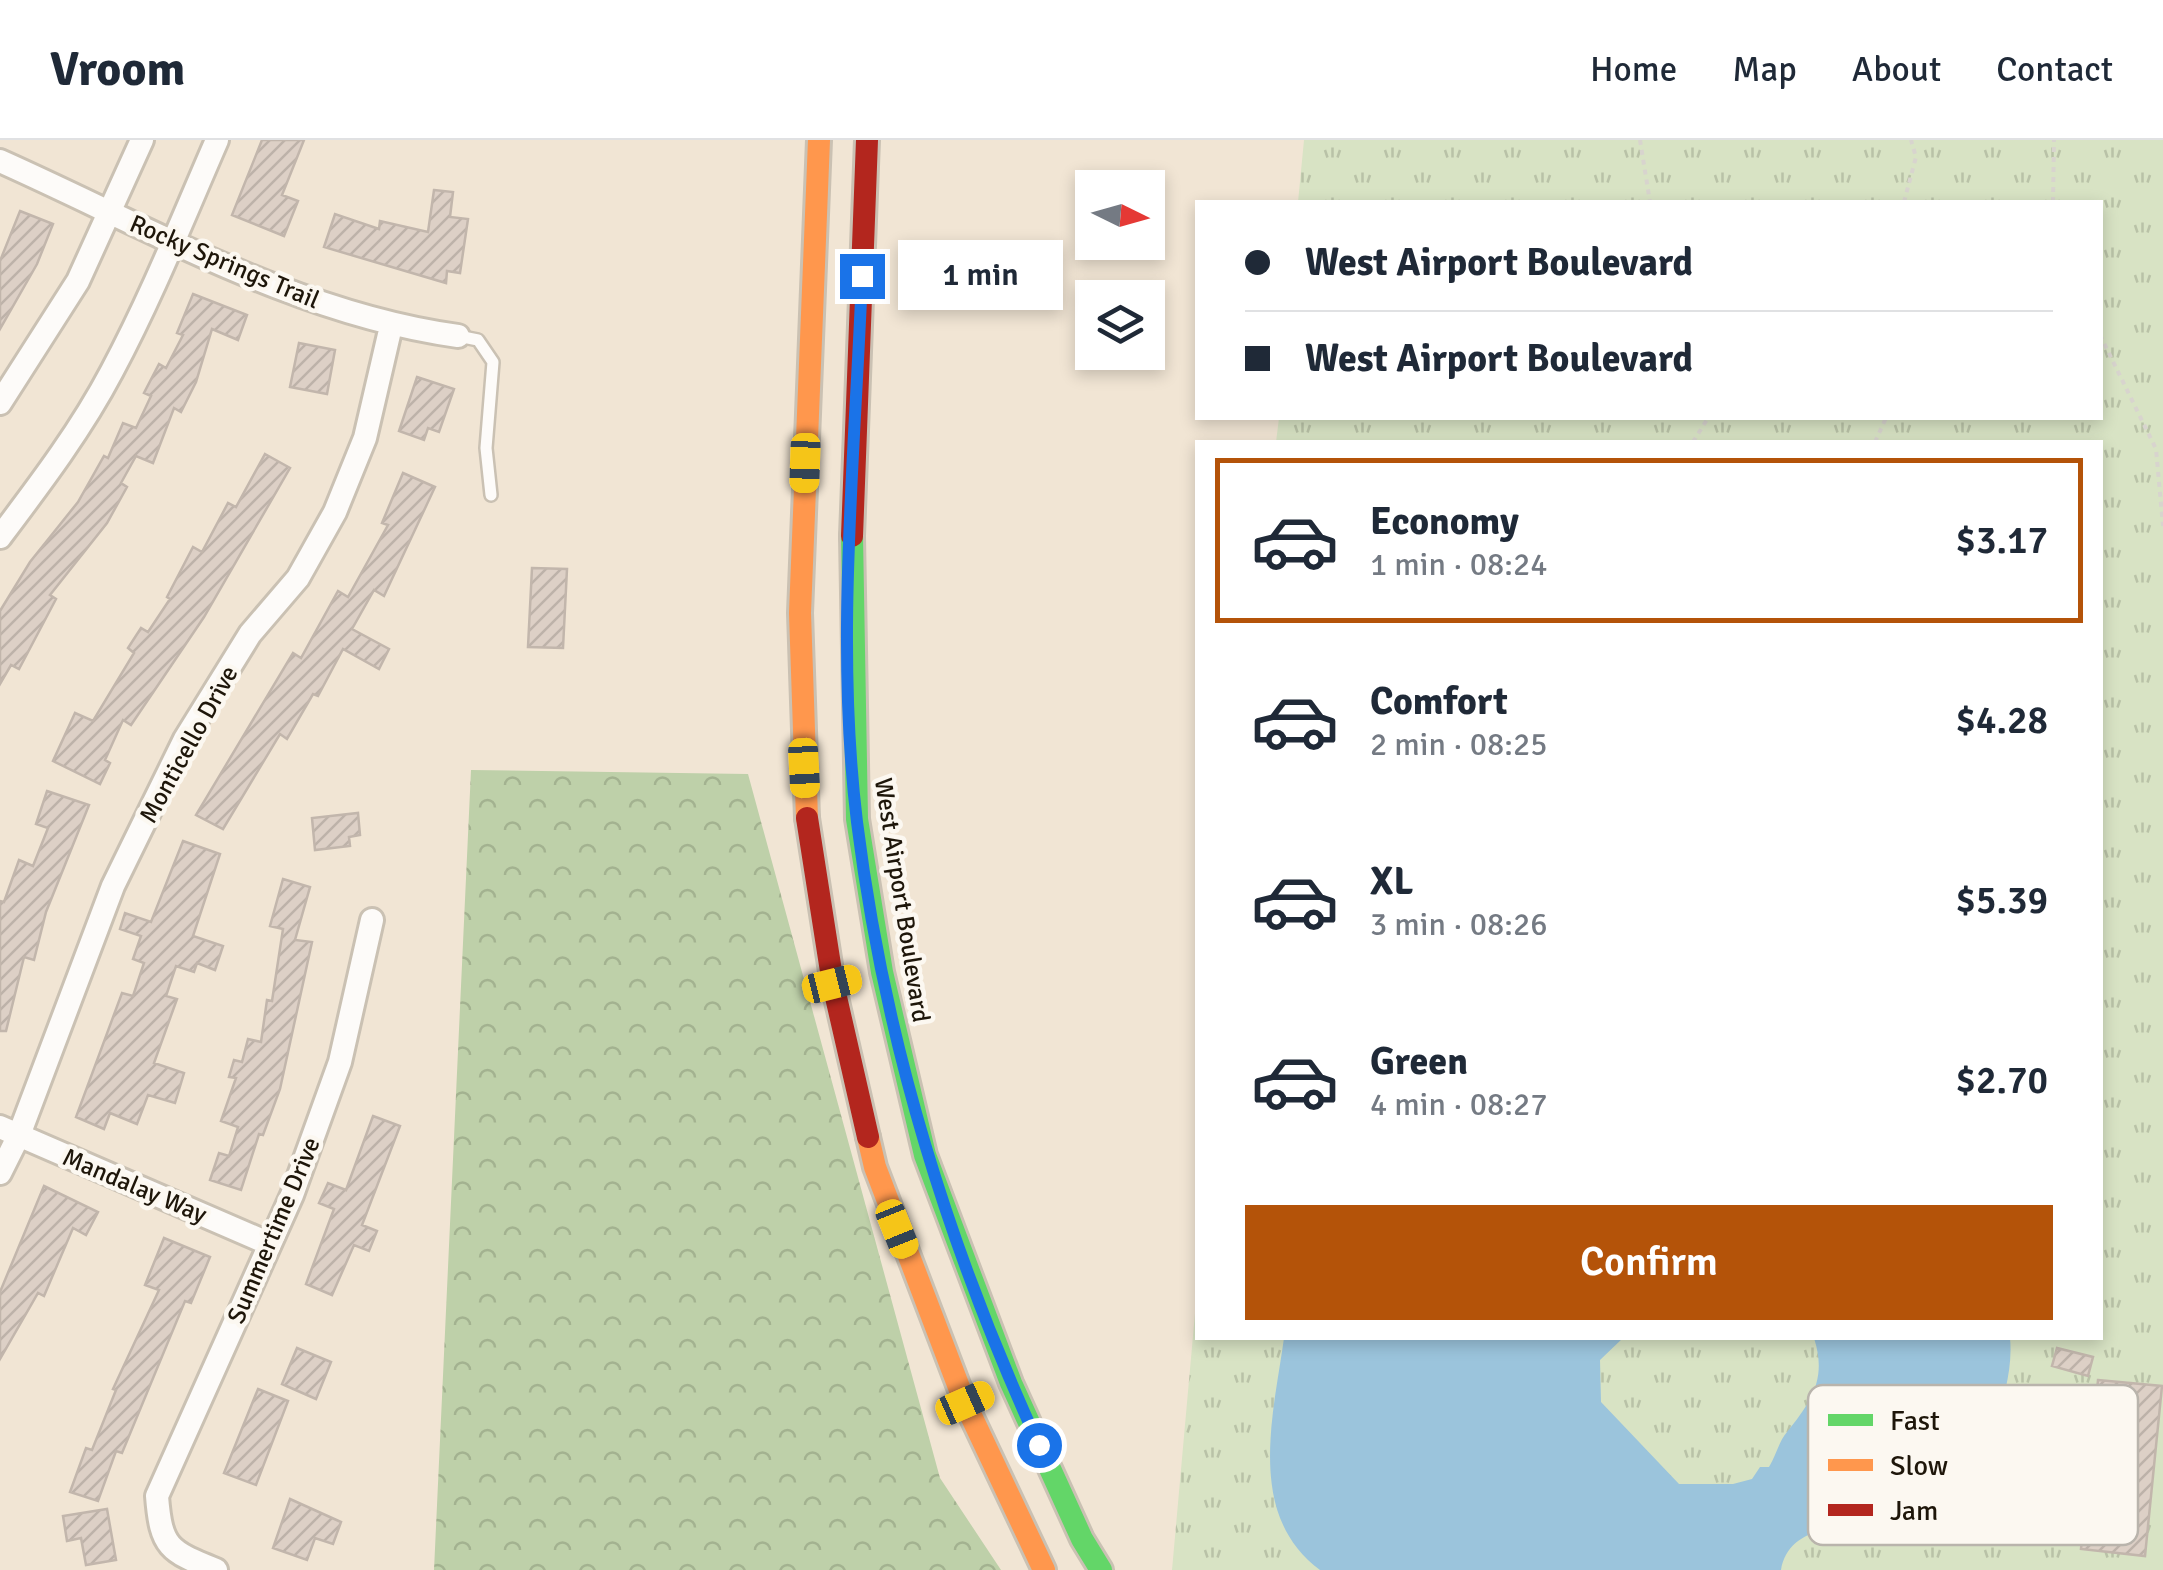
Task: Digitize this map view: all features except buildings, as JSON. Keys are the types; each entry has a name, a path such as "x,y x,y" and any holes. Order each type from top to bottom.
{"main road":[{"name":"West Airport Boulevard","path":"819,140 800,613 807,831 857,978 925,1156 988,1393 1044,1570"},
{"name":"West Airport Boulevard","path":"868,140 850,601 857,978 875,1167 988,1393 1101,1570"},
{"path":"814,238 863,240"}],"street":[{"path":"0,403 78,281 142,140"},
{"path":"0,536 48,472 110,375 176,240 217,140"},
{"name":"Rocky Springs Trail","path":"0,161 297,295 391,326 458,336"},
{"name":"Monticello Drive","path":"0,1173 10,1131 112,886 185,739 250,634 298,578 335,512 365,438 391,326"},
{"name":"Summertime Drive","path":"216,1570 174,1553 160,1532 157,1496 270,1244 340,1062 372,920"},
{"name":"Mandalay Way","path":"10,1131 270,1244"}],"lane":[{"path":"458,336 478,340 493,362 486,448 491,495"}],"path":[{"path":"1640,140 1650,200"},
{"path":"1905,200 1916,157 1911,140"},
{"path":"2053,200 2054,140"},
{"path":"2103,341 2156,449 2163,526"}],"green space":[{"path":"1304,140 2163,140 2163,1570 1172,1570 1195,1313 1195,1340 2103,1340 2103,440 1276,440 1279,420 2103,420 2103,200 1298,200"},
{"path":"471,770 748,774 940,1478 1001,1570 434,1570"}],"water":[{"path":"1284,1340 1621,1340 1600,1360 1601,1402 1679,1484 1733,1484 1752,1479 1760,1467 1769,1467 1808,1402 1808,1536 1791,1548 1781,1570 1320,1570 1297,1547 1282,1522 1273,1493 1270,1463"},
{"path":"1815,1340 2010,1340 2007,1384 1816,1385 1819,1365"}],"traffic: fast":[{"path":"852,536 857,819 882,972 925,1155 1011,1383 1082,1539 1101,1570"}],"traffic: slow":[{"path":"807,818 800,613 819,140"},
{"path":"868,1137 875,1167 965,1403 1044,1570"}],"traffic: jam":[{"path":"852,536 867,140"},
{"path":"807,818 833,984 868,1137"}],"route":[{"path":"862,276 850,601 857,820 882,972 925,1156 1010,1383 1039,1445"}]}
